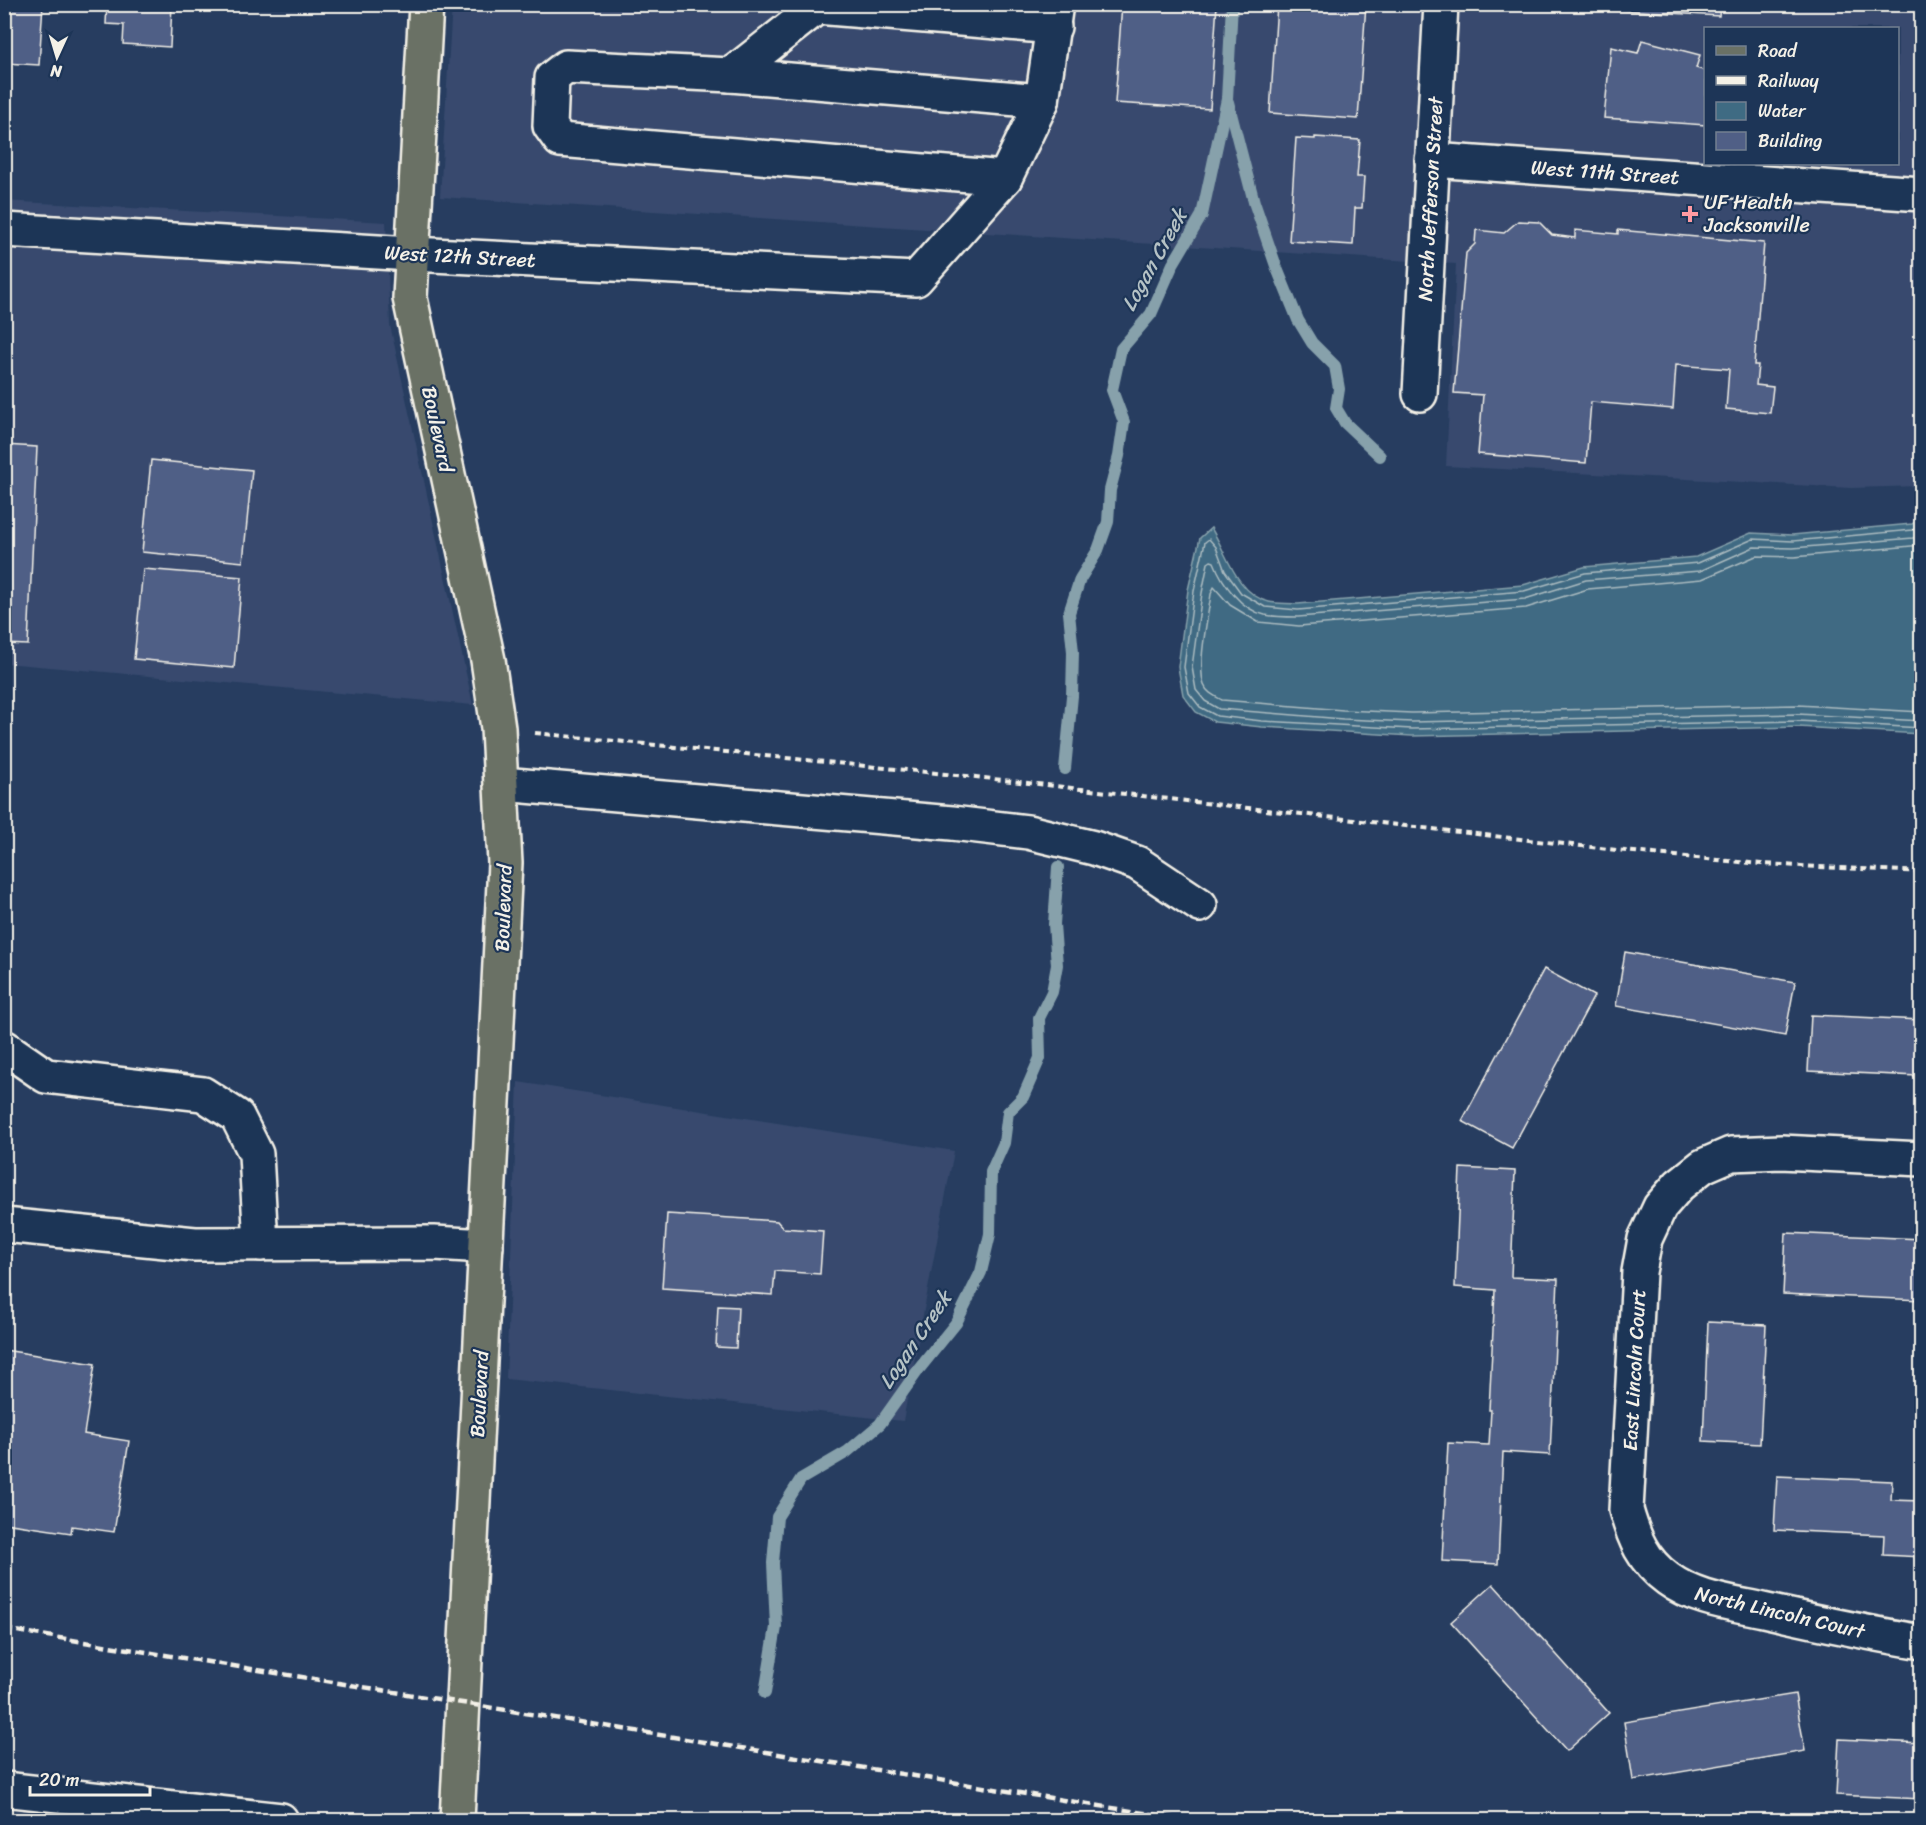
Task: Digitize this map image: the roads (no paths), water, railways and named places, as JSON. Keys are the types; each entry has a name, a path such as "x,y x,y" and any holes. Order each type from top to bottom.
{"main road":[{"name":"Boulevard","path":"426,4 410,298 488,660 498,728 505,863 457,1821"}],"street":[{"name":"North Jefferson Street","path":"1420,394 1441,4"},
{"path":"731,75 815,5 1055,16 1042,101 1005,178 561,140 550,126 552,78 566,66 731,75 1042,101"},
{"name":"West 11th Street","path":"1432,160 1922,194"},
{"name":"West 12th Street","path":"4,231 916,279 1005,178"},
{"path":"502,784 952,823 1028,832 1094,848 1137,863 1200,904"},
{"path":"4,1047 46,1076 203,1094 237,1116 256,1154 261,1244"},
{"name":"East Lincoln Court","path":"1648,1561 1634,1539 1626,1510 1640,1272 1645,1239 1660,1207 1679,1185 1703,1166 1731,1154 1781,1152 1922,1159"},
{"path":"4,1225 195,1244 434,1243 486,1246"},
{"name":"North Lincoln Court","path":"1648,1561 1668,1579 1694,1594 1862,1632 1922,1642"},
{"path":"4,1789 281,1821"}],"water":[{"path":"1921,519 1921,734 1798,727 1412,736 1215,722 1196,712 1183,695 1178,667 1188,590 1200,538 1211,528 1240,582 1248,591 1269,602 1298,604 1523,585 1584,567 1696,557 1751,533 1792,535 1912,524"}],"waterway":[{"name":"Logan Creek","path":"1065,769 1072,696 1073,652 1069,613 1080,579 1098,550 1108,522 1110,490 1119,456 1124,422 1112,390 1121,349 1151,314 1173,264 1202,215 1227,99 1232,4"},
{"path":"1228,102 1254,202 1298,320 1312,343 1335,366 1339,389 1336,408 1345,423 1380,456"},
{"name":"Logan Creek","path":"765,1693 776,1627 773,1563 777,1517 801,1479 847,1452 880,1424 919,1369 956,1323 981,1272 990,1234 991,1172 1004,1143 1008,1112 1023,1097 1040,1058 1039,1018 1052,992 1057,965 1054,924 1058,867"}],"railway":[{"path":"4,1629 1187,1820"}],"place":[{"name":"UF Health Jacksonville","path":"1690,214"}]}
